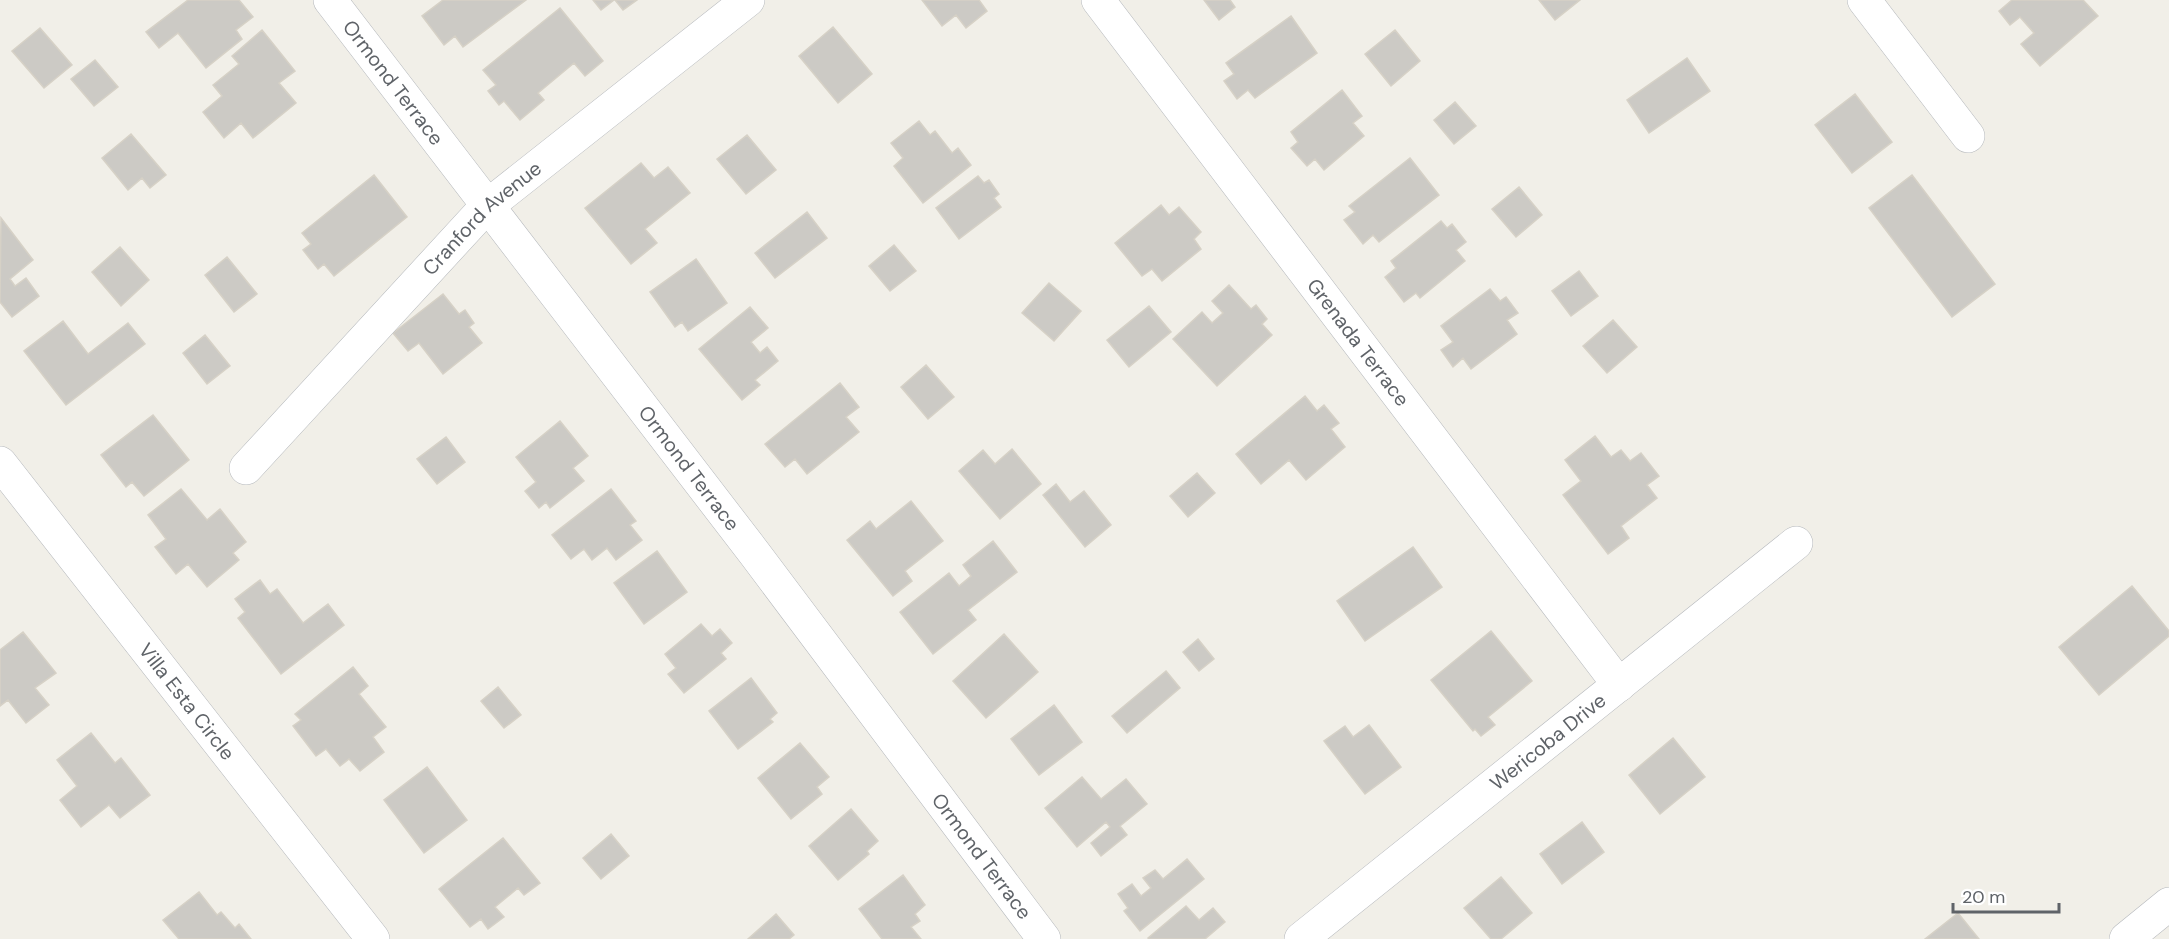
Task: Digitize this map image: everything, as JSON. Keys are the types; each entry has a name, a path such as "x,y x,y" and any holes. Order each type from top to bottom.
{"street":[{"name":"Ormond Terrace","path":"330,0 486,207 755,554 1044,939"},
{"name":"Cranford Avenue","path":"246,468 486,207 748,0"},
{"name":"Grenada Terrace","path":"1098,0 1619,686"},
{"path":"1864,0 1968,136"},
{"name":"Villa Esta Circle","path":"0,463 373,939"},
{"name":"Wericoba Drive","path":"1301,939 1796,543"},
{"path":"2126,939 2169,904"}],"building":[{"path":"188,0 239,0 253,17 236,30 242,39 206,68 178,33 159,48 146,32"},
{"path":"443,0 526,0 463,47 455,36 444,45 422,16"},
{"path":"593,0 614,0 601,10"},
{"path":"615,0 637,0 623,10"},
{"path":"922,0 979,0 987,11 966,28 956,15 942,26"},
{"path":"1204,0 1230,0 1235,7 1219,20"},
{"path":"1539,0 1580,0 1555,20"},
{"path":"2012,0 2083,0 2098,16 2040,66 2021,44 2034,33 2020,17 2010,25 1999,11"},
{"path":"560,8 603,61 585,76 574,63 538,93 544,100 520,120 504,101 499,105 488,91 496,85 483,70"},
{"path":"1291,16 1317,53 1255,98 1248,90 1237,99 1224,81 1234,74 1226,63"},
{"path":"833,27 872,74 838,103 799,56"},
{"path":"40,28 72,65 44,88 12,51"},
{"path":"262,30 295,71 279,83 296,103 253,138 241,123 224,138 203,112 222,96 213,85 239,64 232,56"},
{"path":"1395,30 1420,61 1391,86 1365,54"},
{"path":"1687,58 1710,91 1649,133 1627,100"},
{"path":"95,60 118,87 94,106 71,79"},
{"path":"1342,90 1362,116 1353,123 1364,136 1324,170 1315,159 1307,166 1291,148 1298,142 1291,132"},
{"path":"1855,94 1892,142 1852,173 1815,125"},
{"path":"1455,102 1476,126 1454,144 1434,120"},
{"path":"919,121 930,135 935,131 952,153 958,148 971,165 923,203 894,166 903,158 891,143"},
{"path":"131,134 166,175 150,188 142,178 128,190 102,158"},
{"path":"747,135 776,170 746,194 717,159"},
{"path":"1410,158 1439,195 1379,242 1373,235 1363,244 1344,220 1355,212 1349,206"},
{"path":"641,163 654,178 668,167 690,193 645,229 657,243 631,264 585,208"},
{"path":"374,175 407,217 334,276 324,264 318,269 303,250 311,244 302,233"},
{"path":"1912,175 1995,284 1952,317 1869,208"},
{"path":"978,176 984,183 989,180 999,194 994,198 1001,207 959,239 936,208"},
{"path":"1519,187 1542,215 1516,237 1492,209"},
{"path":"1161,205 1169,215 1179,207 1201,232 1194,239 1201,249 1162,281 1152,269 1142,276 1115,243"},
{"path":"807,212 827,238 775,278 755,253"},
{"path":"1,218 33,260 10,279 15,286 26,278 39,296 12,317 0,302"},
{"path":"1441,221 1447,228 1452,224 1466,242 1456,250 1465,261 1420,298 1416,293 1404,302 1385,277 1396,268 1391,261"},
{"path":"894,245 916,271 890,291 869,266"},
{"path":"120,247 149,280 121,306 92,272"},
{"path":"227,257 257,294 234,312 205,275"},
{"path":"696,259 727,303 688,331 682,322 675,327 650,292"},
{"path":"1579,271 1598,296 1571,316 1552,291"},
{"path":"1049,283 1081,311 1054,341 1022,313"},
{"path":"1229,285 1251,309 1256,305 1267,319 1262,324 1272,335 1217,386 1173,339 1202,312 1212,323 1223,313 1212,301"},
{"path":"1490,289 1500,301 1506,297 1518,313 1507,320 1517,334 1471,369 1463,358 1453,367 1441,350 1453,342 1441,326"},
{"path":"443,294 459,314 465,310 474,323 469,327 482,343 443,374 419,343 408,351 393,333"},
{"path":"1149,306 1171,332 1129,367 1107,340"},
{"path":"750,307 768,328 751,342 760,353 767,347 778,361 755,380 760,385 742,400 699,349"},
{"path":"1613,320 1637,347 1607,373 1583,346"},
{"path":"63,321 88,354 128,323 145,344 66,405 24,351"},
{"path":"205,335 230,366 207,384 183,353"},
{"path":"926,365 954,397 928,419 901,387"},
{"path":"840,383 859,407 846,417 859,432 807,474 795,459 785,467 765,444"},
{"path":"1305,396 1317,411 1324,405 1339,423 1331,429 1345,447 1306,480 1289,460 1261,484 1236,454"},
{"path":"153,415 189,460 144,496 132,482 126,487 101,455"},
{"path":"560,421 588,456 573,468 584,481 550,508 546,502 539,508 525,491 536,482 516,457"},
{"path":"1595,436 1611,457 1621,450 1630,461 1641,453 1659,476 1647,485 1657,498 1621,526 1629,538 1608,554 1563,495 1581,481 1565,460"},
{"path":"446,437 465,462 437,484 417,459"},
{"path":"1012,449 1041,484 1000,519 959,471 983,450 995,464"},
{"path":"1197,473 1215,493 1188,517 1170,496"},
{"path":"1056,484 1070,502 1084,491 1111,525 1085,547 1043,495"},
{"path":"181,489 207,520 220,509 246,542 233,553 239,560 207,587 188,564 176,574 155,547 166,539 148,515"},
{"path":"611,489 636,521 630,525 642,540 616,560 607,548 592,560 584,549 571,559 552,535"},
{"path":"911,501 943,541 905,571 912,581 893,596 847,540 870,521 876,529"},
{"path":"993,541 1017,572 968,610 976,620 933,654 900,612 949,573 959,586 971,576 963,565"},
{"path":"1413,547 1442,587 1365,641 1337,601"},
{"path":"657,551 687,592 644,624 614,583"},
{"path":"260,580 270,594 277,589 303,623 328,604 344,625 281,674 238,618 245,612 235,599"},
{"path":"2132,586 2169,631 2169,636 2099,695 2059,647"},
{"path":"701,624 712,636 720,629 732,643 721,653 726,659 684,693 668,674 676,668 665,654"},
{"path":"1491,631 1532,681 1488,717 1495,725 1481,736 1475,729 1473,731 1431,680"},
{"path":"23,632 56,673 35,688 49,705 26,723 8,700 0,706 0,650"},
{"path":"1004,634 1038,672 986,718 953,681"},
{"path":"1198,639 1214,659 1199,671 1183,652"},
{"path":"353,667 368,686 359,694 386,727 373,737 384,752 360,771 349,759 340,766 326,749 316,756 293,726 301,720 295,714"},
{"path":"1166,671 1180,688 1127,733 1112,716"},
{"path":"751,678 777,713 770,719 773,722 738,749 709,711"},
{"path":"498,687 521,715 504,728 481,701"},
{"path":"1054,705 1082,742 1039,775 1011,739"},
{"path":"1369,725 1401,767 1365,794 1324,741 1345,726 1353,737"},
{"path":"91,733 115,763 121,758 150,795 120,818 109,805 81,827 60,800 77,786 57,760"},
{"path":"1673,738 1705,777 1660,814 1629,775"},
{"path":"800,743 829,777 817,787 822,794 791,819 758,778"},
{"path":"427,767 467,820 424,853 384,800"},
{"path":"1082,777 1101,799 1126,779 1147,804 1120,826 1127,835 1101,856 1091,843 1110,827 1106,822 1077,847 1045,808"},
{"path":"851,809 878,841 867,851 869,854 838,880 809,846"},
{"path":"1582,822 1604,852 1562,884 1540,854"},
{"path":"611,834 629,856 601,879 583,858"},
{"path":"503,838 540,883 524,895 518,888 495,907 504,917 488,929 481,919 470,927 439,889"},
{"path":"1187,859 1204,879 1140,931 1124,911 1128,908 1118,894 1132,884 1141,896 1151,888 1143,878 1155,870 1163,879"},
{"path":"903,875 925,905 915,914 920,921 911,927 921,939 882,939 859,909"},
{"path":"1501,877 1532,913 1501,939 1491,939 1464,908"},
{"path":"199,892 217,915 221,912 235,928 239,924 251,939 179,939 163,920"},
{"path":"1186,906 1199,920 1213,908 1225,922 1205,939 1148,938"},
{"path":"1958,913 1979,939 1925,939"},
{"path":"776,914 794,935 789,939 748,939"}]}
